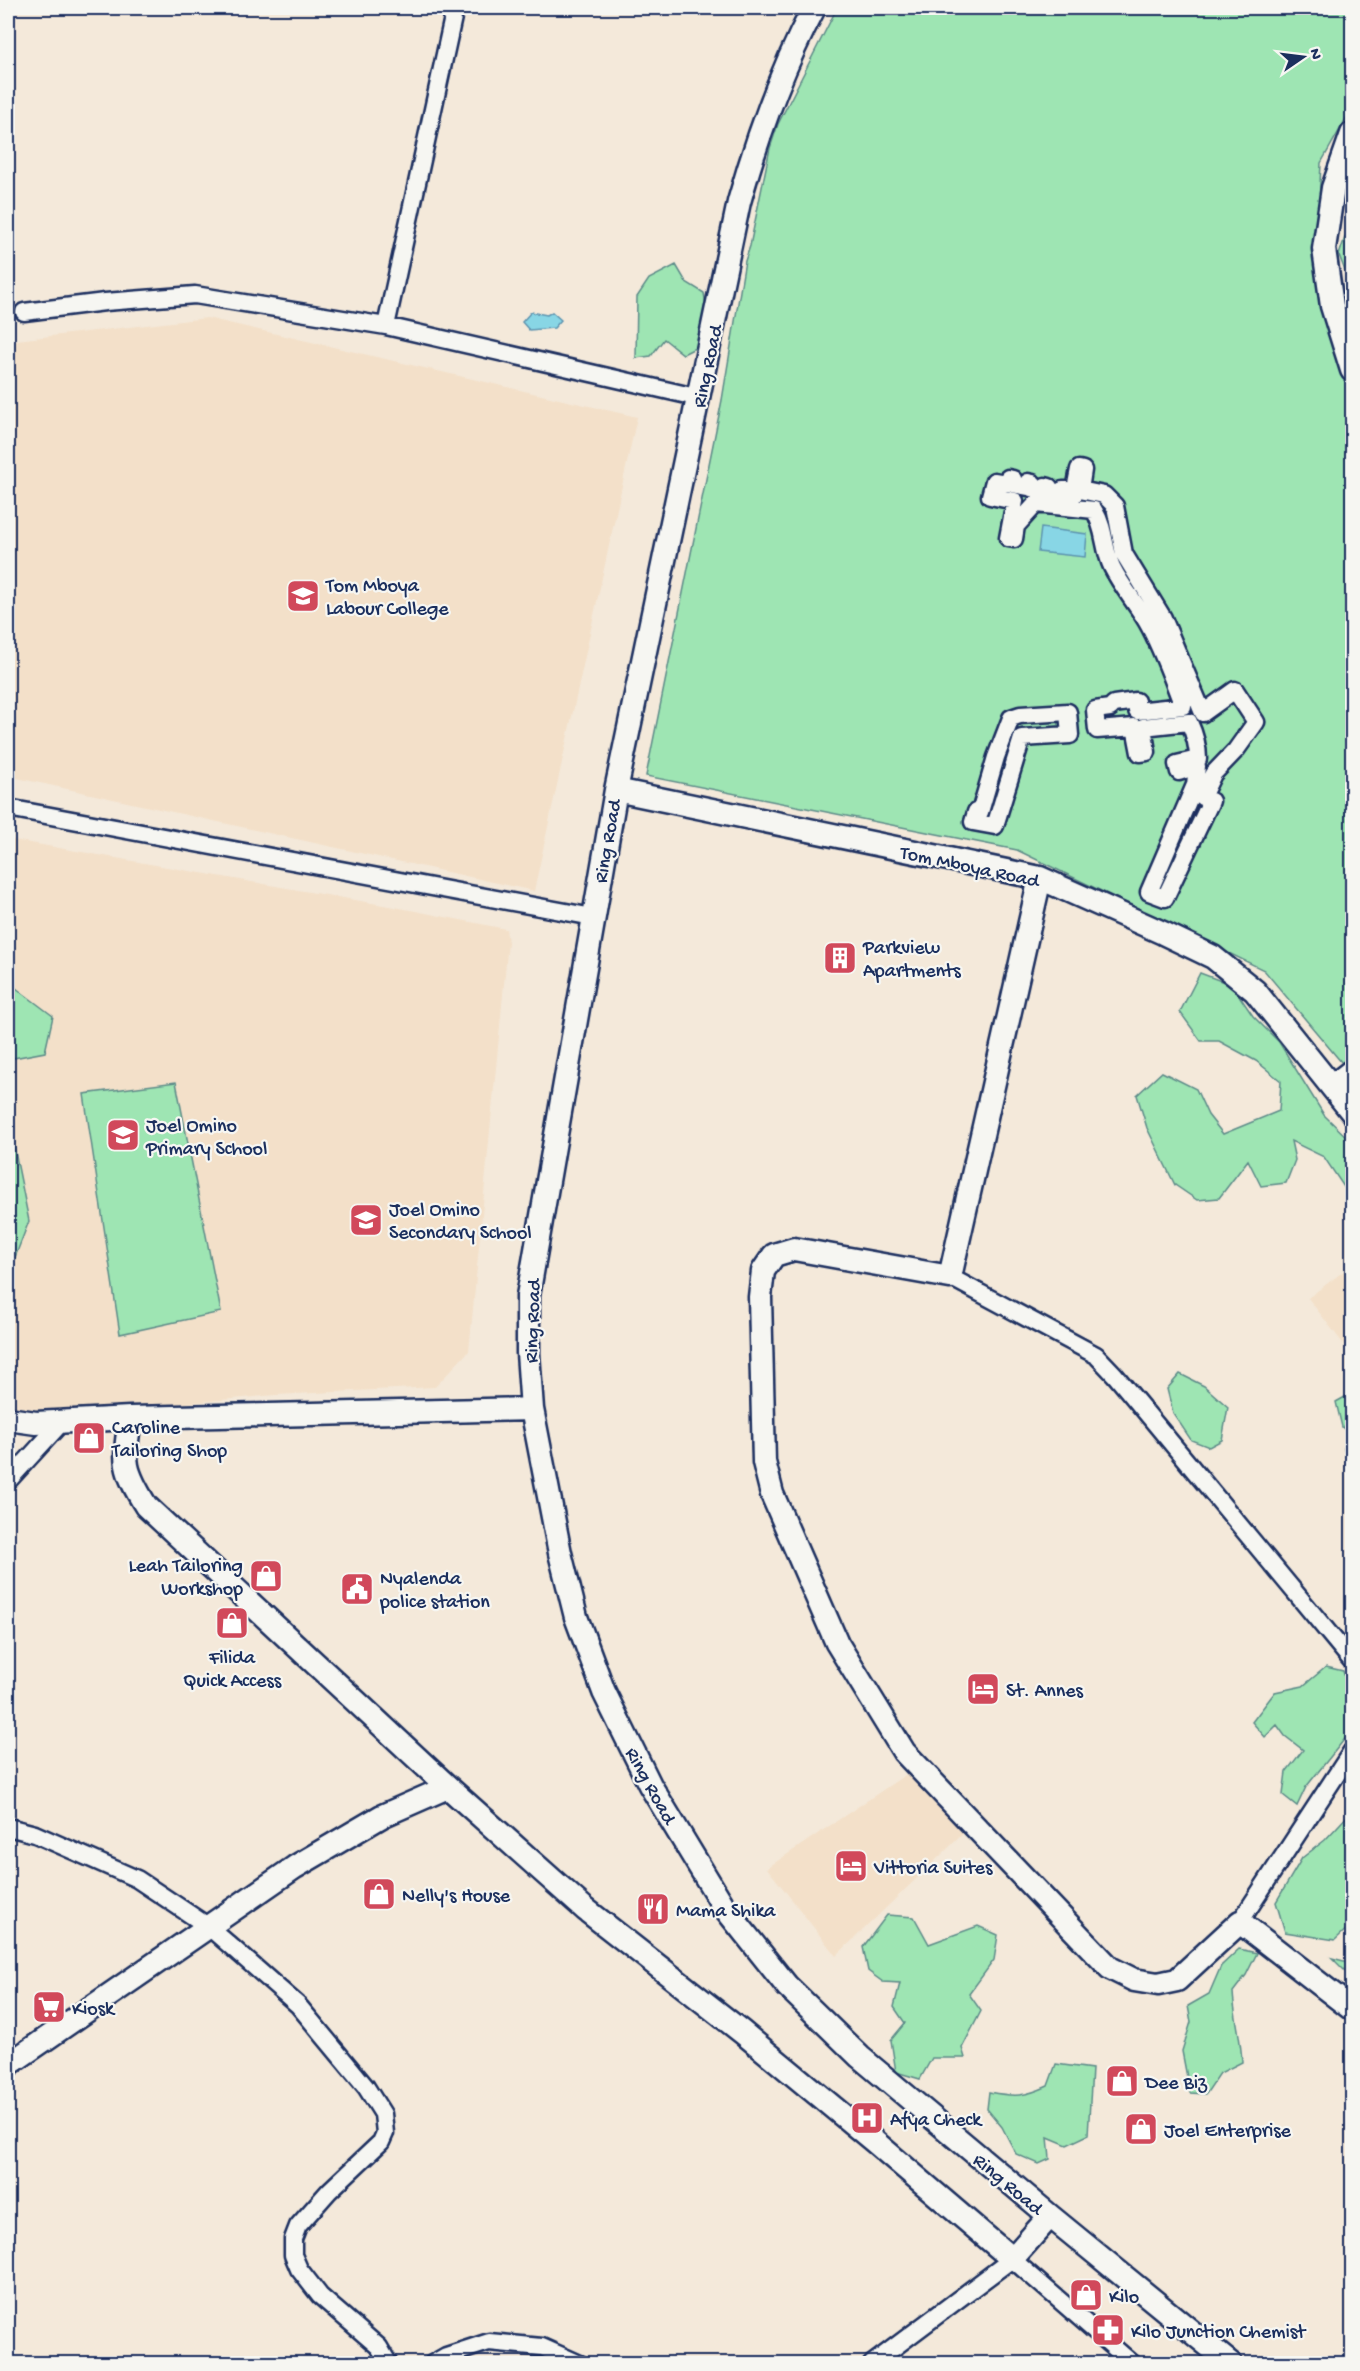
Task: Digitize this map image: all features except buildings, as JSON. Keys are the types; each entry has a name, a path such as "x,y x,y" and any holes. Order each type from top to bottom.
{"street":[{"path":"386,326 455,8"},
{"name":"Ring Road","path":"814,8 791,51 758,136 739,202 700,398 616,790 528,1296 528,1353 532,1409 560,1553 576,1617 604,1692 651,1785 724,1907 787,1986 860,2058 1231,2364"},
{"path":"1353,134 1333,188 1324,249 1332,306 1353,370"},
{"path":"24,312 105,302 195,295 386,326 700,398"},
{"path":"1079,469 1083,470 1080,490 1104,495 1115,506 1124,554 1163,618 1203,713 1235,690 1256,722 1236,750 1213,774 1202,797 1211,801 1164,898 1149,892 1195,784 1197,766 1179,772 1177,764 1198,759 1198,746 1194,734 1189,722 1143,727 1147,752 1140,753 1135,727 1097,730 1095,710 1136,701 1137,711 1184,706 1149,624 1120,583 1110,561 1105,532 1094,510 1036,504 1016,526 1014,539 1008,538 1015,501 990,496 994,481 1006,483 1008,478 1013,479 1012,483 1028,486 1028,483 1033,483 1032,488 1044,490 1045,486 1049,487 1049,490 1062,493 1063,490 1067,490 1066,494 1074,495 1079,469"},
{"path":"1068,712 1070,735 1022,738 995,826 973,822 976,812 980,812 996,757 1011,718 1020,715 1068,712"},
{"name":"Tom Mboya Road","path":"616,790 1040,878 1213,957 1255,991 1353,1112"},
{"path":"8,808 593,917"},
{"path":"950,1277 1040,878"},
{"path":"1330,1084 1353,1067"},
{"path":"1353,1661 1096,1355 950,1277 794,1249 774,1255 763,1270 760,1298 764,1462 772,1494 837,1643 904,1752 1110,1968 1142,1982 1158,1984 1178,1980 1240,1922 1353,1751"},
{"path":"8,1419 36,1423 130,1418 532,1409"},
{"path":"130,1418 124,1458 130,1480 146,1506 447,1787 585,1909 742,2032 875,2142 1133,2364"},
{"path":"8,1481 62,1422"},
{"path":"8,2065 296,1867 382,1816 447,1787"},
{"path":"8,1827 35,1834 137,1879 209,1927 298,2005 366,2087 383,2114 385,2133 381,2142 329,2191 298,2226 293,2239 293,2255 299,2269 320,2296 379,2347 389,2364"},
{"path":"1240,1922 1353,2009"},
{"path":"872,2364 1012,2259 1050,2216"},
{"path":"432,2364 446,2356 489,2342 542,2347 580,2364"}],"shaded area":[{"name":"Tom Mboya Labour College","path":"207,318 637,417 534,891 8,776 8,341"},
{"path":"8,839 400,908 506,929 508,942 469,1351 435,1387 276,1395 98,1411 16,1413 8,1409"},
{"path":"1352,1265 1352,1355 1308,1298"},
{"name":"Vittoria Suites","path":"914,1769 967,1830 836,1956 767,1868"}],"green space":[{"path":"837,8 1352,8 1352,108 1321,163 1318,226 1344,376 1352,387 1352,1056 1342,1063 1264,970 1017,850 646,776 722,400 745,261 770,148 778,124"},
{"path":"1352,217 1352,289 1339,255"},
{"path":"676,265 686,282 704,293 711,340 683,354 664,339 651,356 636,358 637,297 649,279"},
{"path":"1200,973 1232,985 1253,1016 1279,1042 1324,1115 1352,1142 1352,1196 1324,1157 1291,1141 1295,1160 1286,1183 1261,1186 1248,1160 1219,1198 1197,1200 1175,1185 1147,1128 1137,1095 1162,1072 1196,1089 1208,1115 1223,1134 1279,1111 1281,1081 1256,1061 1219,1041 1201,1041 1180,1012"},
{"path":"8,982 53,1016 45,1052 8,1059"},
{"path":"176,1082 221,1312 120,1334 84,1094"},
{"path":"8,1117 29,1221 12,1265 8,1267"},
{"path":"1180,1374 1204,1386 1228,1407 1222,1440 1209,1447 1191,1440 1173,1413 1167,1389"},
{"path":"1352,1393 1352,1436 1342,1427 1336,1402"},
{"path":"1352,1442 1352,1476 1349,1473 1344,1448"},
{"path":"1326,1667 1343,1671 1352,1700 1352,1730 1306,1787 1297,1806 1283,1795 1286,1772 1303,1750 1285,1736 1277,1725 1265,1737 1252,1722 1275,1692 1303,1686"},
{"path":"1352,1811 1352,1924 1335,1940 1285,1932 1276,1902 1302,1858 1325,1840"},
{"path":"887,1915 914,1917 929,1944 978,1926 998,1935 994,1960 969,1994 981,2011 962,2048 965,2058 932,2058 920,2079 896,2072 891,2040 905,2023 894,2007 900,1983 883,1982 868,1971 863,1947"},
{"path":"1239,1949 1257,1953 1246,1975 1233,1992 1242,2062 1220,2073 1206,2094 1190,2093 1182,2051 1191,2022 1188,2006 1209,1994 1221,1966"},
{"path":"1332,1958 1352,1963 1352,1978"},
{"path":"1056,2064 1092,2069 1088,2135 1067,2145 1048,2137 1050,2159 1039,2164 1016,2154 1002,2127 987,2109 989,2092 1019,2095 1040,2090 1048,2086"}],"water":[{"path":"531,312 547,315 552,312 561,320 554,328 529,330 522,322"},
{"path":"1041,528 1087,534 1085,557 1038,552"}],"place":[{"name":"Tom Mboya Labour College","path":"303,596"},
{"name":"Parkview Apartments","path":"840,958"},
{"name":"Joel Omino Primary School","path":"123,1135"},
{"name":"Joel Omino Secondary School","path":"366,1220"},
{"name":"Caroline Tailoring Shop","path":"89,1438"},
{"name":"Leah Tailoring Workshop","path":"266,1576"},
{"name":"Nyalenda police station","path":"357,1589"},
{"name":"Filida Quick Access","path":"232,1623"},
{"name":"St. Annes","path":"983,1689"},
{"name":"Vittoria Suites","path":"851,1866"},
{"name":"Nelly's House","path":"379,1894"},
{"name":"Mama Shika","path":"653,1909"},
{"name":"Kiosk","path":"49,2007"},
{"name":"Dee Biz","path":"1122,2081"},
{"name":"Afya Check","path":"867,2118"},
{"name":"Joel Enterprise","path":"1141,2129"},
{"name":"Kilo","path":"1086,2295"},
{"name":"Kilo Junction Chemist","path":"1108,2330"}]}
